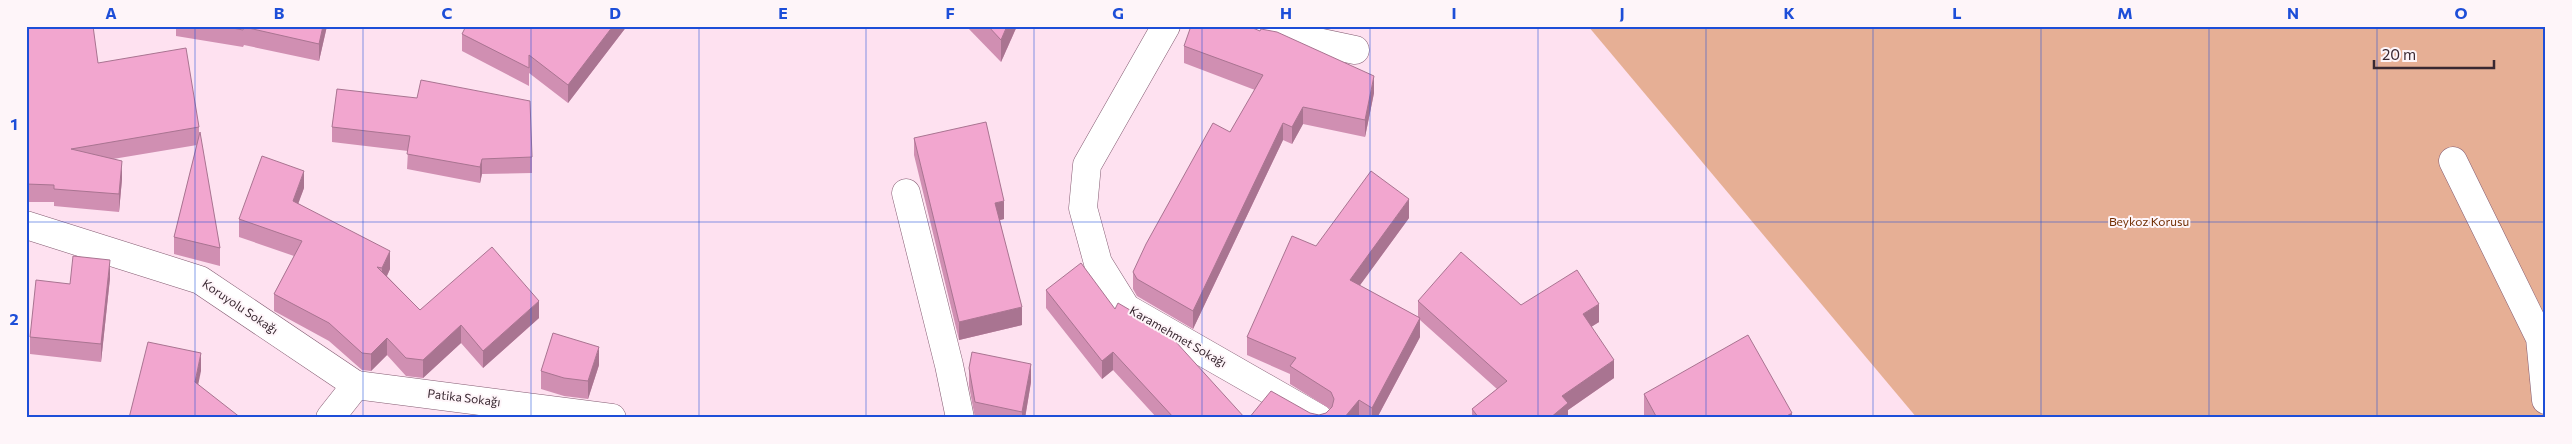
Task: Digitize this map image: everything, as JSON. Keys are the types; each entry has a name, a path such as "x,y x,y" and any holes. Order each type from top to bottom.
{"street":[{"name":"Karamehmet Sokağı","path":"1166,26 1087,165 1084,208 1098,263 1126,308 1318,418"},
{"path":"1242,26 1355,50"},
{"path":"2453,161 2540,338 2546,400"},
{"path":"906,193 949,365 960,418"},
{"name":"Koruyolu Sokağı","path":"26,224 200,280 356,386"},
{"path":"330,418 356,386"},
{"name":"Patika Sokağı","path":"356,386 612,418"}],"green space":[{"name":"Beykoz Korusu","path":"1588,26 2546,26 2546,418 1917,418"}],"building":[{"path":"26,26 93,26 98,63 186,48 199,127 71,149 122,161 119,194 54,189 54,185 26,184"},
{"path":"222,26 323,26 319,44 244,27 243,30"},
{"path":"466,26 613,26 568,85 529,55 529,68 462,34"},
{"path":"988,26 1007,26 1001,40"},
{"path":"1191,26 1248,26 1260,31 1261,29 1277,32 1374,76 1365,120 1303,107 1292,127 1283,123 1193,311 1137,279 1133,272 1146,244 1213,123 1230,132 1263,75 1184,46"},
{"path":"421,80 530,101 532,157 482,159 480,167 407,154 410,136 332,127 337,89 417,98"},
{"path":"986,122 1004,201 995,203 1022,307 959,322 914,138"},
{"path":"200,132 220,248 174,237"},
{"path":"262,156 304,171 293,201 390,251 382,268 377,267 420,310 492,247 539,301 483,351 461,325 423,360 406,358 387,338 371,354 362,353 329,323 274,294 302,241 239,219"},
{"path":"1371,171 1409,199 1350,280 1420,318 1372,408 1359,400 1344,418 1249,418 1271,391 1310,413 1319,415 1326,413 1332,407 1334,399 1331,392 1290,366 1296,358 1247,337 1292,236 1316,246"},
{"path":"1461,252 1521,305 1577,270 1599,304 1583,314 1614,360 1562,396 1568,403 1550,418 1479,418 1472,409 1507,381 1418,301"},
{"path":"73,256 110,260 101,344 30,337 36,280 70,284"},
{"path":"1081,263 1115,309 1118,303 1166,331 1245,418 1174,418 1113,352 1102,361 1046,290"},
{"path":"553,333 599,347 588,381 564,378 541,371"},
{"path":"1748,335 1792,413 1783,418 1657,418 1644,394"},
{"path":"148,342 201,353 195,382 241,418 129,418"},
{"path":"972,352 1031,364 1022,412 975,402 969,368"},
{"path":"26,416 52,418 26,418"}]}
